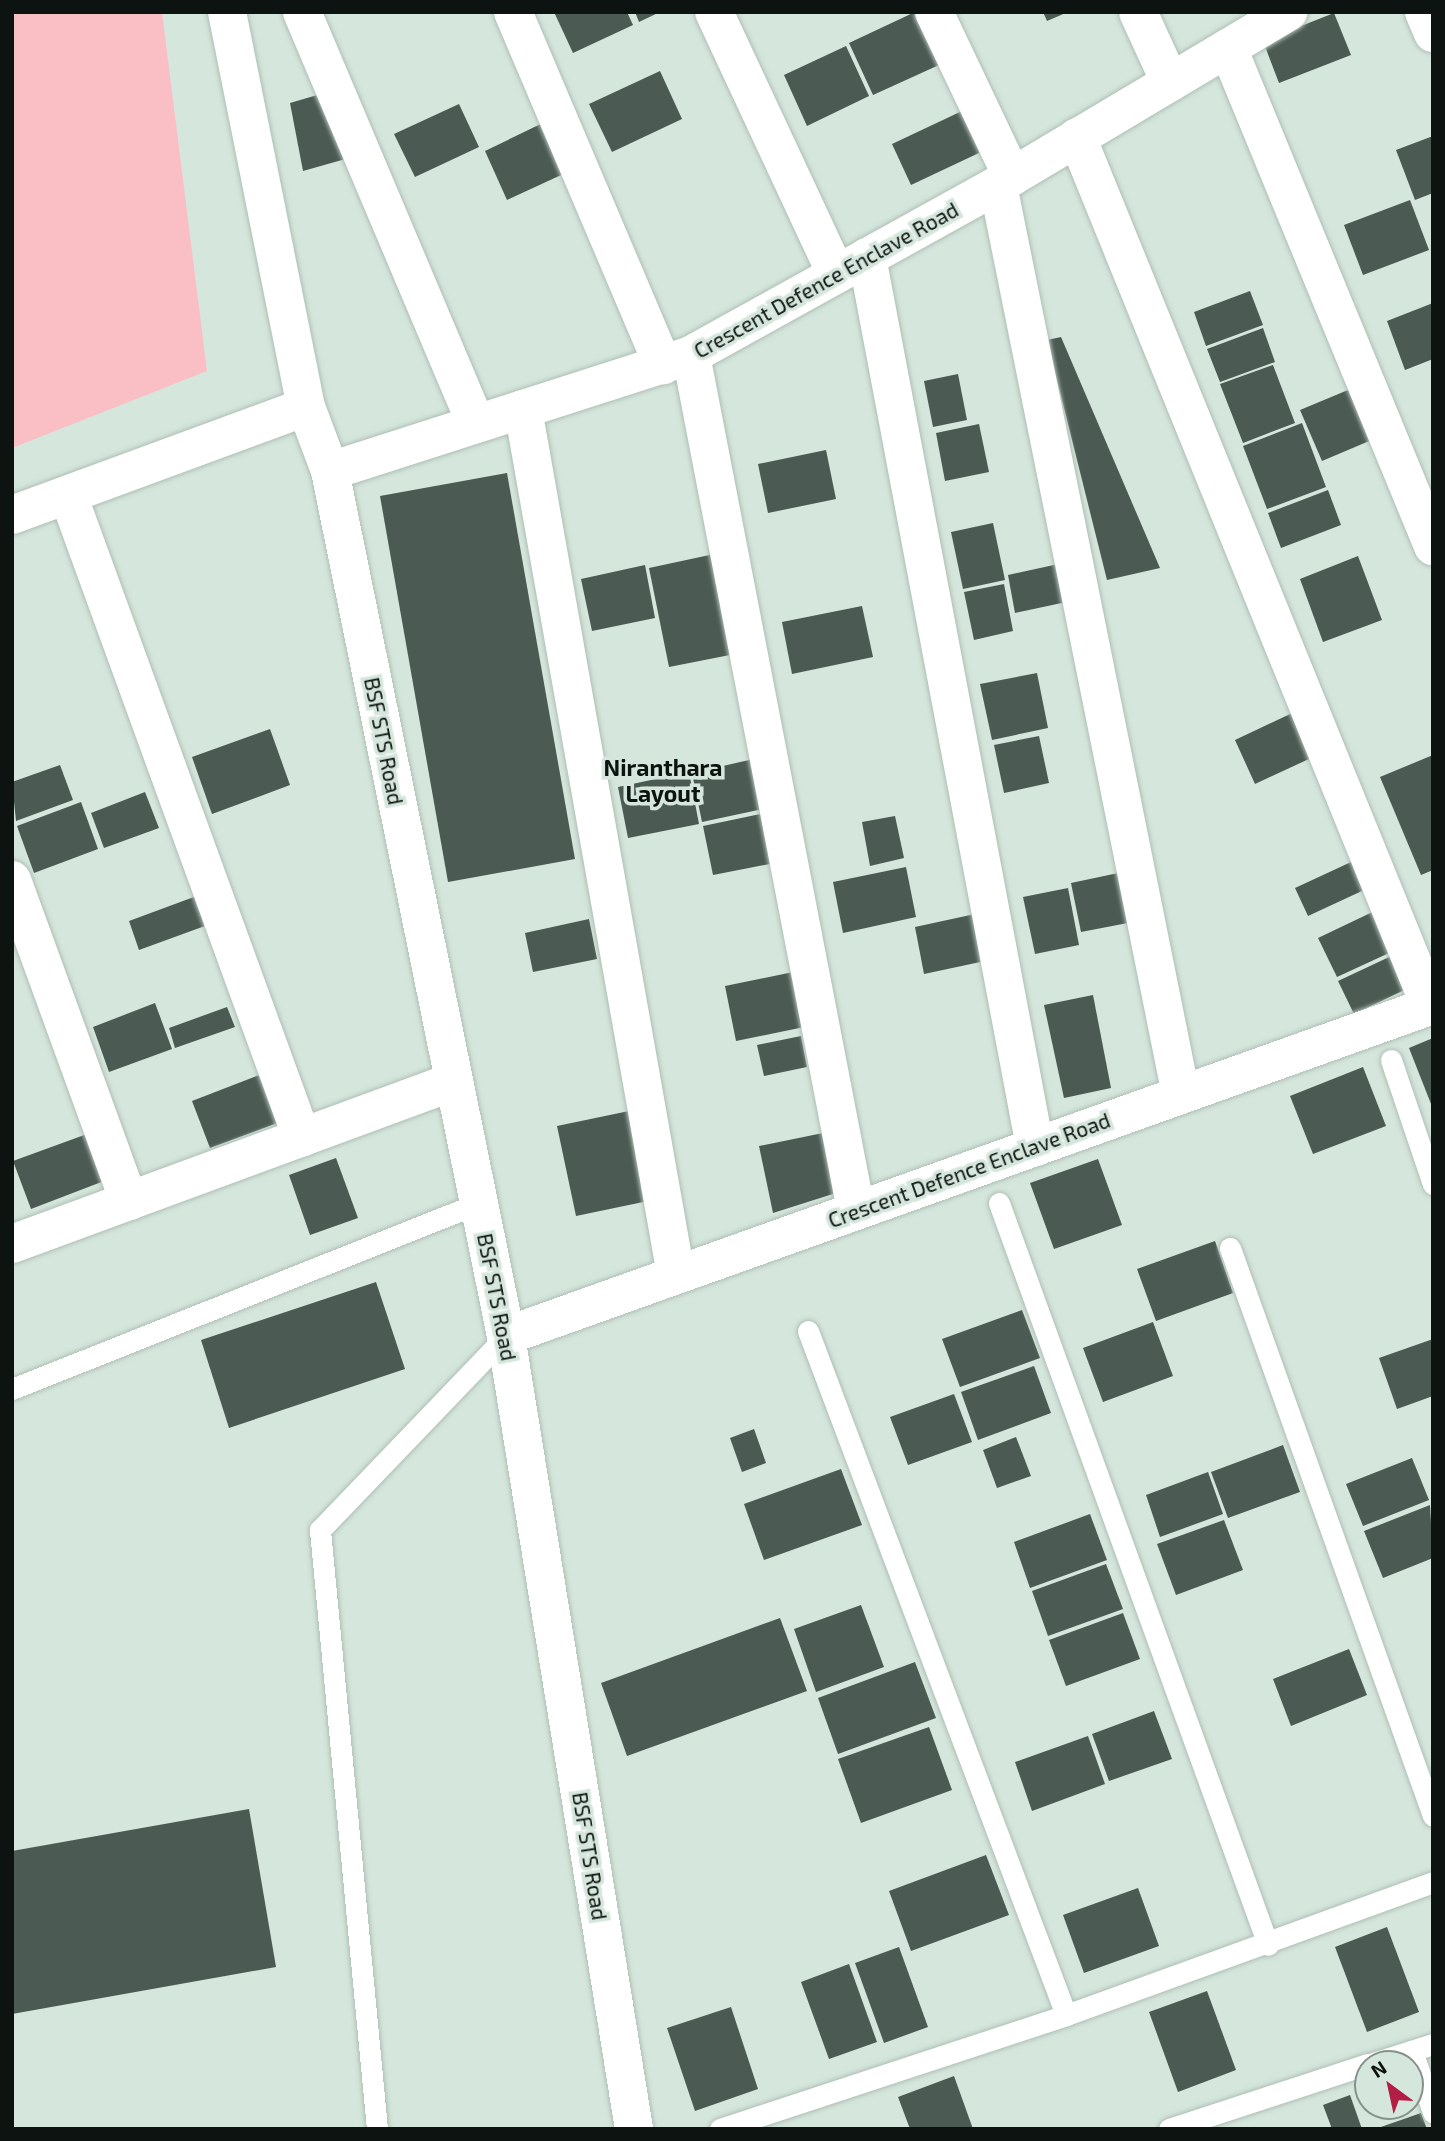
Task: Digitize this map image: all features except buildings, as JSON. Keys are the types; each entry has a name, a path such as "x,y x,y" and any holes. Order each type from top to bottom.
{"street":[{"name":"BSF STS Road","path":"227,12 306,407 330,471 506,1336 634,2129"},
{"path":"302,12 476,424"},
{"path":"513,12 677,360 856,1210"},
{"path":"714,12 852,266 1035,1147"},
{"path":"934,12 1005,180 1181,1095"},
{"path":"1138,12 1170,82"},
{"name":"Crescent Defence Enclave Road","path":"330,471 677,360 1005,180 1287,12"},
{"path":"1424,12 1433,33"},
{"path":"1228,48 1433,547"},
{"path":"1077,137 1431,1005"},
{"path":"12,515 306,407"},
{"path":"523,409 676,1275"},
{"path":"68,495 302,1138"},
{"path":"12,880 129,1201"},
{"name":"Crescent Defence Enclave Road","path":"506,1336 1431,1005"},
{"path":"12,1244 453,1082"}],"lane":[{"path":"1391,1060 1433,1184"},
{"path":"12,1389 480,1203"},
{"path":"999,1203 1268,1945"},
{"path":"1230,1248 1433,1816"},
{"path":"808,1331 1066,2015"},
{"path":"377,2129 320,1530 506,1336"},
{"path":"720,2129 1066,2015 1268,1945 1433,1882"},
{"path":"1415,2050 1433,2044"},
{"path":"1169,2129 1214,2121 1354,2070"},
{"path":"1424,2086 1433,2112"}],"shaded area":[{"path":"12,12 162,12 207,371 12,448"}],"district":[{"name":"Niranthara Layout","path":"663,780"}]}
